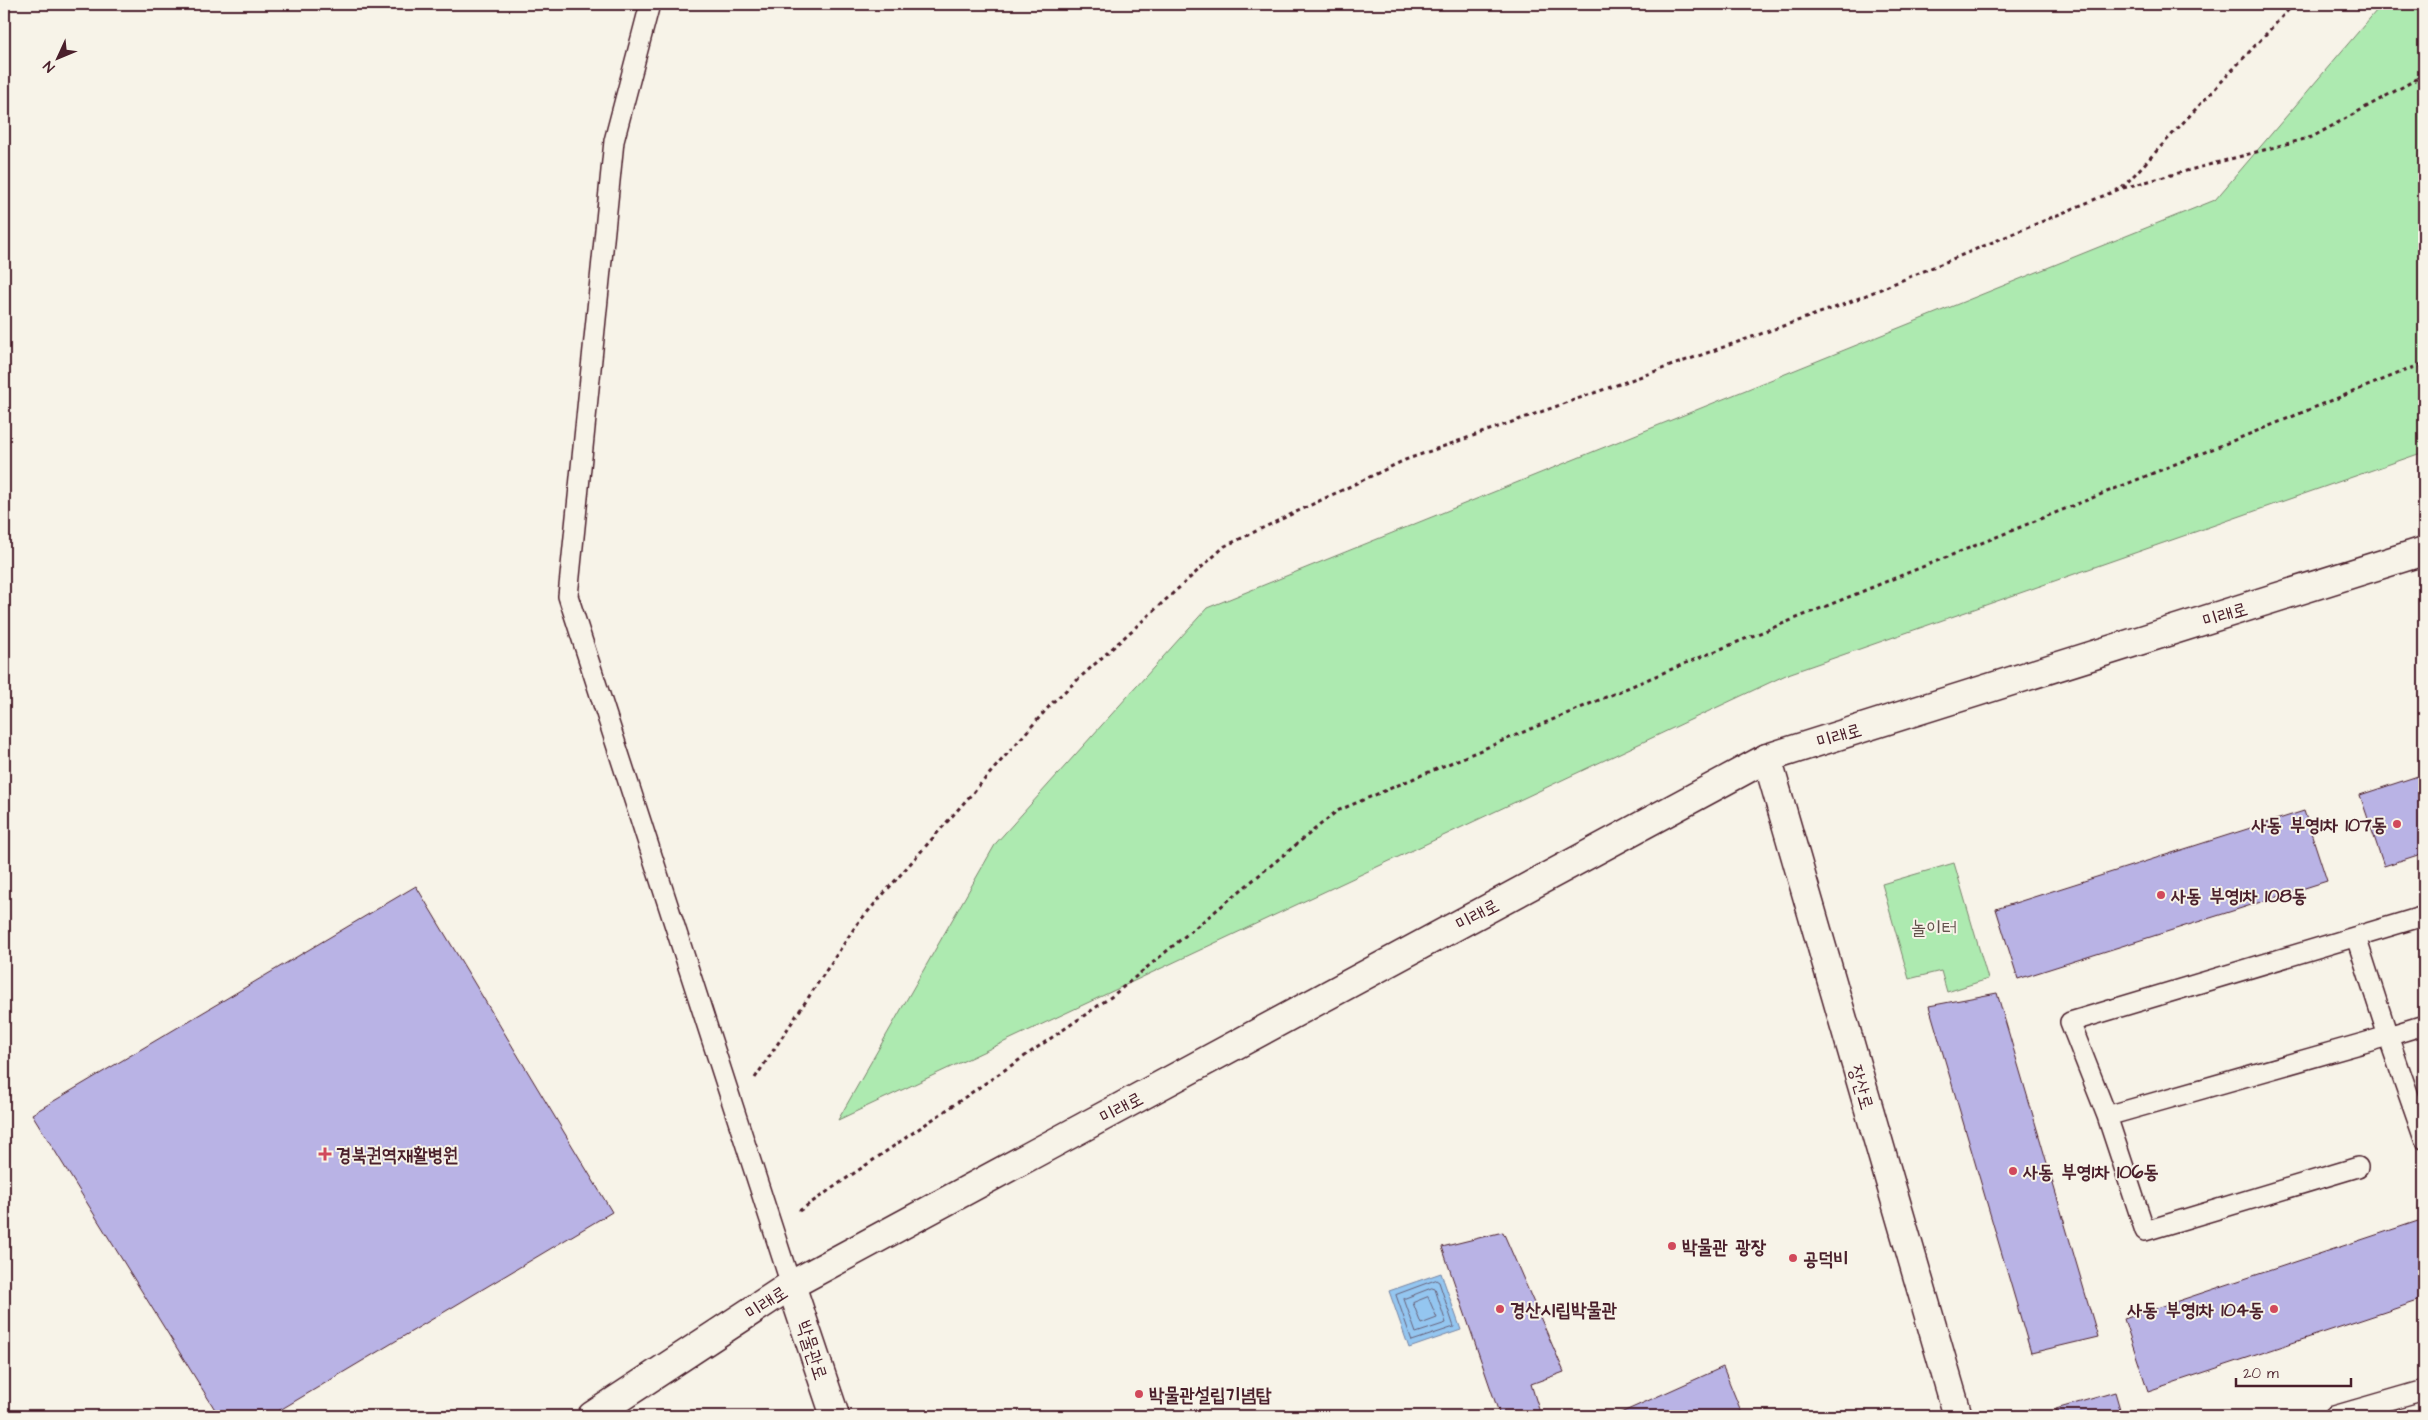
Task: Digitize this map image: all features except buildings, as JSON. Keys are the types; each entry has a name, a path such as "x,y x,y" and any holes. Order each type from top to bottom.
{"street":[{"name":"미래로","path":"592,1416 791,1285 1767,758 2424,551"},
{"name":"장산로","path":"1767,758 1958,1416"},
{"name":"박물관로","path":"791,1285 835,1416"}],"lane":[{"path":"650,4 614,142 568,596 791,1285"},
{"path":"2358,1167 2145,1232 2106,1116 2070,1022 2424,916"},
{"path":"2356,937 2424,1139"},
{"path":"2106,1116 2424,1025"},
{"path":"2334,1416 2424,1390"}],"path":[{"path":"2122,188 2294,4"},
{"path":"734,1110 857,924 1053,702 1225,546 1405,460 1845,304 2122,188 2312,137 2424,75"},
{"path":"773,1228 1111,997 1337,810 1682,664 2424,363"}],"green space":[{"path":"2382,4 2424,4 2424,452 1788,674 838,1120 996,843 1207,608 2215,200"},
{"name":"놀이터","path":"1954,863 1988,979 1947,992 1941,971 1909,979 1882,884"}],"water":[{"path":"1441,1273 1461,1330 1409,1348 1389,1291"}],"place":[{"name":"사동 부영1차 107동","path":"2397,824"},
{"name":"사동 부영1차 108동","path":"2161,895"},
{"name":"경북권역재활병원","path":"325,1154"},
{"name":"사동 부영1차 106동","path":"2013,1171"},
{"name":"박물관 광장","path":"1672,1246"},
{"name":"공덕비","path":"1793,1258"},
{"name":"경산시립박물관","path":"1500,1309"},
{"name":"사동 부영1차 104동","path":"2274,1309"},
{"name":"박물관설립기념탑","path":"1139,1394"}]}
